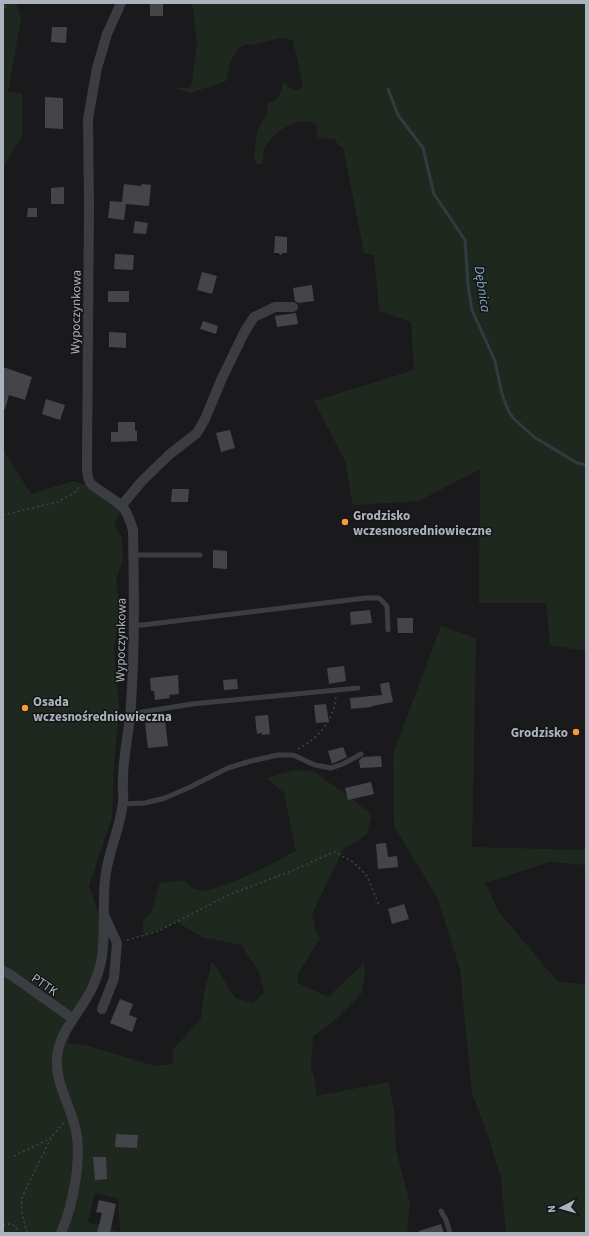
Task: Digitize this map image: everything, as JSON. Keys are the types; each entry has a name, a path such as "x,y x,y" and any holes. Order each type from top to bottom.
{"street":[{"name":"Wypoczynkowa","path":"88,476 88,119 97,68 107,34 121,3"},
{"path":"88,476 90,482 95,487 122,505 142,481 197,432 205,419 222,378 245,331 254,317 275,307 293,307"},
{"name":"Wypoczynkowa","path":"62,1233 69,1212 76,1167 78,1139 58,1078 57,1055 65,1031 93,986 101,962 105,915 106,872 123,804 123,779 130,714 134,626 133,530 128,514 122,505"},
{"path":"102,1009 114,978 117,942 105,915"},
{"name":"PTTK","path":"3,971 72,1018"}],"lane":[{"path":"133,555 200,555"},
{"path":"134,626 366,598 379,598 387,606 388,630"},
{"path":"130,714 192,704 358,688"},
{"path":"123,804 145,803 165,798 228,768 278,755 293,755 315,765 331,768 343,764 361,754"},
{"path":"441,1211 446,1220 450,1233"}],"path":[{"path":"3,12 7,3"},
{"path":"3,515 57,502 74,493 88,476"},
{"path":"288,755 315,738 332,717 336,699 336,690"},
{"path":"117,942 159,932 226,896 294,870 335,852 354,862 367,876 379,904"},
{"path":"26,1233 21,1211 21,1203 26,1188 32,1178 43,1151 51,1138 71,1115"},
{"path":"14,1156 51,1138"},
{"path":"3,1225 16,1226 18,1233"}],"shaded area":[{"path":"3,3 16,3 21,19 8,92 22,93 23,134 3,168"},
{"path":"192,3 581,3 586,5 586,651 550,645 546,603 479,603 480,469 419,501 353,505 345,461 314,401 414,370 411,322 379,311 374,255 364,253 343,147 339,146 334,138 329,139 317,137 317,125 310,122 303,122 288,126 275,134 264,149 262,164 257,164 254,159 257,131 267,113 268,102 275,101 280,94 284,82 289,87 296,90 303,87 293,40 282,38 252,45 246,44 239,48 230,62 226,81 190,93 174,88 188,88 192,84 197,42"},
{"path":"3,450 31,494 73,481 97,489 121,511 114,524 122,538 123,559 116,580 120,608 114,649 119,708 114,765 112,817 89,886 101,922 95,969 90,982 75,1009 71,1011 65,1010 3,969"},
{"path":"441,626 476,638 472,847 586,850 586,865 550,862 485,883 499,912 558,982 586,984 586,1233 506,1233 501,1178 487,1133 472,1093 460,969 437,897 394,826 393,754"},
{"path":"295,770 313,771 372,815 367,834 343,850 312,914 316,932 320,939 297,975 298,983 328,997 364,963 365,976 361,994 333,1022 313,1036 311,1067 317,1096 388,1082 394,1110 396,1150 410,1204 407,1233 3,1233 3,971 74,1023 67,1043 85,1045 155,1066 173,1064 173,1049 201,1019 204,993 212,961 235,998 253,1003 264,993 259,972 241,945 202,937 177,922 144,936 143,921 151,913 160,883 184,880 194,889 207,890 247,876 296,851 284,793 267,778","holes":["95,1193 118,1199 120,1232 88,1222"]}],"building":[{"path":"150,3 163,3 163,16 150,16"},
{"path":"52,27 67,27 66,43 51,42"},
{"path":"45,97 63,98 63,129 45,128"},
{"path":"124,184 141,186 142,184 151,185 149,206 126,204 124,220 108,218 110,201 122,202"},
{"path":"64,187 64,204 51,204 51,188"},
{"path":"28,208 37,208 37,217 27,217"},
{"path":"135,221 148,223 146,234 133,233"},
{"path":"275,236 287,237 287,253 283,253 281,255 274,253"},
{"path":"115,254 134,255 133,270 114,269"},
{"path":"202,272 217,276 212,294 197,290"},
{"path":"312,285 314,301 298,303 295,301 293,288"},
{"path":"108,291 129,291 129,302 108,302"},
{"path":"296,313 298,324 277,327 275,316"},
{"path":"203,321 218,326 216,334 200,329"},
{"path":"109,332 126,333 126,348 109,347"},
{"path":"3,367 32,377 25,400 9,395 5,409 3,409"},
{"path":"46,399 65,405 60,420 42,414"},
{"path":"118,422 135,422 137,441 111,442 111,432 118,432"},
{"path":"230,430 235,448 221,452 216,433"},
{"path":"172,489 189,489 188,502 171,502"},
{"path":"213,550 227,551 227,569 213,568"},
{"path":"370,610 372,623 351,625 350,612"},
{"path":"397,618 413,618 413,633 398,633"},
{"path":"344,666 346,681 329,684 327,668"},
{"path":"178,675 179,694 169,695 170,698 155,700 154,691 151,691 150,678"},
{"path":"237,679 238,689 224,690 223,680"},
{"path":"389,682 393,702 372,707 351,709 350,698 382,695 380,684"},
{"path":"326,704 329,722 316,723 314,705"},
{"path":"268,715 270,734 257,734 255,716"},
{"path":"165,720 168,746 148,748 145,723"},
{"path":"343,747 347,757 332,764 328,751"},
{"path":"381,756 382,767 360,768 359,760 363,757"},
{"path":"371,782 374,794 348,800 345,788"},
{"path":"386,843 388,857 397,856 398,867 378,869 376,844"},
{"path":"404,904 409,919 392,924 388,909"},
{"path":"120,999 133,1004 129,1015 137,1018 132,1032 110,1023"},
{"path":"116,1134 138,1135 137,1148 115,1147"},
{"path":"93,1157 106,1157 107,1179 95,1180"},
{"path":"99,1200 116,1204 110,1233 97,1233 102,1213 96,1212"},
{"path":"441,1224 444,1233 419,1233 419,1231"}],"waterway":[{"name":"Dębnica","path":"388,89 398,115 423,148 434,194 465,240 468,285 472,310 495,361 502,394 508,410 513,418 534,437 577,463 586,465"}],"place":[{"name":"Grodzisko wczesnosredniowieczne","path":"345,522"},
{"name":"Osada wczesnośredniowieczna","path":"25,708"},
{"name":"Grodzisko","path":"576,732"}]}
